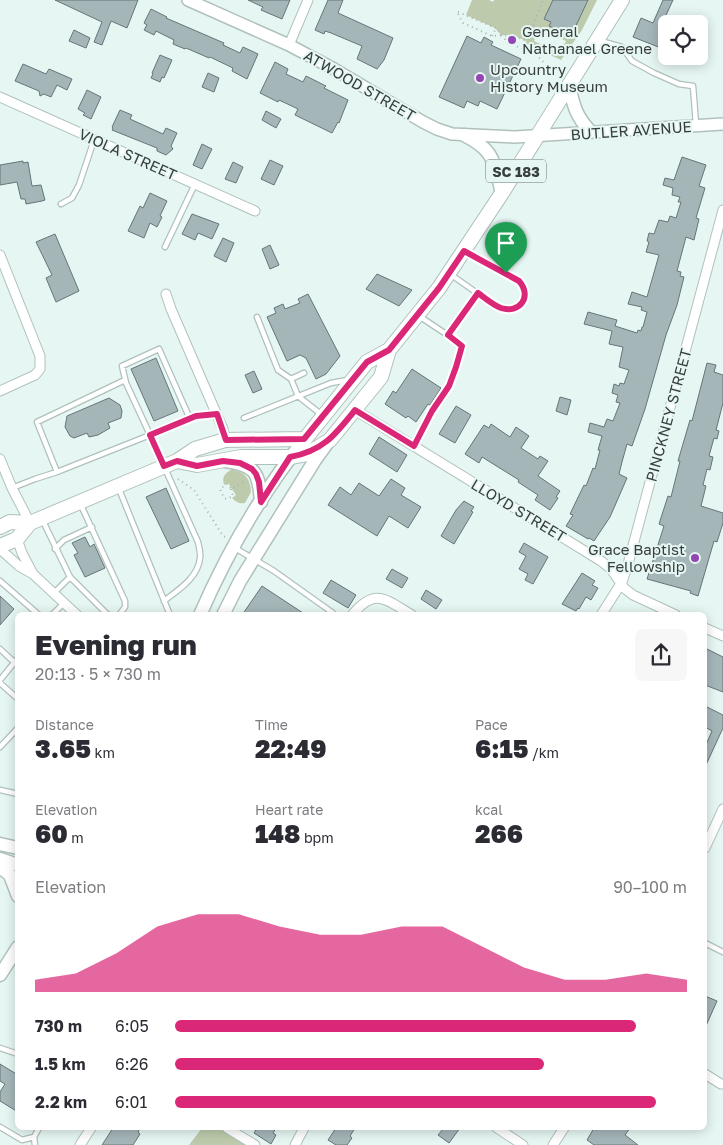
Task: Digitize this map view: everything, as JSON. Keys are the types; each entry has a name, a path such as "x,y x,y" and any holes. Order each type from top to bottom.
{"main road":[{"name":"SC 183","path":"201,612 230,543 261,502 290,457 367,362 389,350 449,274 598,40 613,0"},
{"path":"598,40 622,0"},
{"path":"569,86 574,110 590,131"},
{"path":"464,135 478,142 487,150 494,162 502,193"},
{"name":"SC 183","path":"224,612 240,581 315,460 381,377 389,350"},
{"path":"0,547 17,539 36,521 170,463 195,449 226,440 304,439"},
{"path":"170,463 197,466 241,457 290,457 307,454 330,440"},
{"path":"223,461 240,463 252,469 259,482 261,502"},
{"path":"0,527 10,522 36,521"},
{"path":"0,844 15,847"},
{"path":"0,859 15,864"},
{"path":"0,867 10,875 15,888"},
{"path":"0,975 15,952"}],"street":[{"name":"ATWOOD STREET","path":"188,0 289,44 334,68 437,129 452,134 464,135 538,136"},
{"path":"289,44 308,0"},
{"name":"VIOLA STREET","path":"0,97 255,211"},
{"name":"BUTLER AVENUE","path":"538,136 590,131 723,124"},
{"name":"PINCKNEY STREET","path":"603,612 622,582 723,210"},
{"path":"0,255 40,356 40,369 35,376 0,390"},
{"path":"166,294 217,414 226,440"},
{"name":"LLOYD STREET","path":"355,410 601,561 611,568 622,582 624,588 633,595 670,612"},
{"path":"0,459 12,488 36,521"},
{"path":"17,539 33,574"},
{"path":"0,547 19,566 33,574 74,612"},
{"path":"354,612 360,604 372,597 382,598 407,612"},
{"path":"707,629 723,636"},
{"path":"707,844 723,809"},
{"path":"707,1075 721,1084"},
{"path":"80,1145 90,1130"},
{"path":"230,1130 255,1145"},
{"path":"295,1145 303,1130"},
{"path":"500,1130 523,1145"},
{"path":"553,1145 563,1130"}],"lane":[{"path":"598,40 622,47 632,61 654,73 679,84 693,86 696,126"},
{"path":"61,204 72,198 79,185 94,140"},
{"path":"165,247 195,184"},
{"path":"449,274 501,308 511,309 520,305 526,297 525,288 519,281 464,251"},
{"path":"448,335 478,293"},
{"path":"414,446 432,411 449,386 462,346 418,315"},
{"path":"257,317 278,370 290,379 298,396 323,416"},
{"path":"164,601 194,574 200,559 198,542 170,463 150,435 125,380 122,366 159,349 190,419"},
{"path":"290,379 304,373"},
{"path":"57,472 38,422 125,380"},
{"path":"244,418 331,383 352,380"},
{"path":"12,488 196,416 217,414"},
{"path":"118,485 169,612"},
{"path":"80,502 125,601 121,612"},
{"path":"36,521 55,549 70,577 105,612"},
{"path":"55,549 64,540 92,528"},
{"path":"230,543 274,571 332,612"},
{"path":"54,593 70,577"},
{"path":"0,581 36,612"},
{"path":"55,612 64,603"},
{"path":"0,649 15,660"},
{"path":"15,662 0,681 15,696"},
{"path":"0,746 15,731"},
{"path":"0,790 15,793"},
{"path":"707,944 723,952"},
{"path":"0,1048 15,1053"},
{"path":"0,1127 22,1140 34,1136"},
{"path":"35,1145 34,1136 38,1130"}],"path":[{"path":"543,0 526,42 511,35 501,35 492,36 463,23 458,12 496,28 501,35 508,43 533,53 541,59 551,72"},
{"path":"492,36 496,28"},
{"path":"508,43 511,35"},
{"path":"231,489 249,478"},
{"path":"178,479 194,490 223,536 230,543"},
{"path":"227,484 231,489 233,496 227,499 224,498 220,489 227,484"}],"green space":[{"path":"472,0 489,0 493,2 494,0 553,0 544,19 551,22 549,26 563,32 565,28 573,32 588,0 597,0 582,30 561,60 526,44 526,41 513,35 501,35 495,28 466,15","holes":["540,29 566,41 560,53 534,41"]},
{"path":"231,470 236,470 246,476 250,484 251,492 245,503 236,502 232,498 236,495 228,483 224,485 224,476"},
{"path":"200,1130 225,1130 250,1145 189,1145"}],"building":[{"path":"55,0 138,0 127,28 111,21 102,45 94,42 102,22"},
{"path":"248,0 290,0 282,19 261,10 263,7"},
{"path":"328,0 343,0 338,13 393,38 384,60 377,69 357,59 362,46 331,33 325,31 324,34 315,30"},
{"path":"553,0 588,0 573,32 565,28 563,32 549,26 551,22 544,19"},
{"path":"663,0 673,0 666,15 658,15 658,47 633,37 641,18 653,23"},
{"path":"151,9 166,18 224,43 223,45 240,53 243,47 258,54 247,79 232,71 233,68 210,57 173,44 174,40 156,31 154,35 144,30 147,25 144,23"},
{"path":"74,30 90,38 86,48 69,41"},
{"name":"Upcountry History Museum","path":"467,36 481,43 484,37 493,42 491,45 521,59 497,109 480,101 478,106 467,101 464,108 439,97"},
{"path":"160,55 172,60 164,78 162,77 160,82 151,78"},
{"path":"275,62 288,69 286,74 303,82 306,76 348,100 339,123 332,133 295,115 298,109 260,93"},
{"path":"23,64 46,74 49,69 72,79 67,90 57,85 51,97 44,94 40,96 39,91 15,81"},
{"path":"208,73 219,78 214,92 202,87"},
{"path":"87,90 101,97 91,119 83,115 85,113 78,109"},
{"path":"120,110 132,115 130,119 163,134 166,128 177,133 171,146 173,149 166,155 157,151 157,148 112,130"},
{"path":"266,111 281,119 276,128 262,120"},
{"path":"202,144 212,149 202,169 193,165"},
{"path":"682,157 706,165 699,186 705,188 696,218 699,219 694,240 686,237 677,271 681,272 680,276 684,277 677,305 632,446 627,444 619,474 627,478 610,517 594,541 566,526 573,515 570,514 584,485 586,486 593,468 595,469 600,450 598,450 602,436 588,432 590,423 604,427 607,419 613,421 620,403 616,402 618,395 612,393 614,384 619,386 620,383 624,384 629,370 619,367 623,347 609,344 612,331 584,324 588,312 617,320 615,326 637,333 638,330 641,331 647,312 641,310 642,307 628,304 632,292 647,297 659,255 646,252 649,233 654,234 659,220 668,222 670,216 676,218 681,202 678,202 680,197 672,195 673,188 663,185 665,178 674,180"},
{"path":"270,160 283,166 274,185 261,179"},
{"path":"23,161 23,163 28,162 32,186 41,185 45,200 26,204 25,199 21,199 17,182 0,185 0,165"},
{"path":"233,162 243,167 236,183 225,179"},
{"path":"150,193 167,201 157,227 150,223 144,238 128,231 140,206 143,208"},
{"path":"192,214 219,224 212,239 198,233 195,240 182,234"},
{"path":"55,234 79,291 56,302 46,278 52,275 36,242"},
{"path":"223,238 234,243 226,262 214,256"},
{"path":"270,245 279,265 270,269 262,249"},
{"path":"377,274 412,290 399,306 366,289"},
{"path":"308,294 340,356 326,374 316,379 306,358 300,355 287,361 267,317 276,313 274,308 283,304 285,309 300,303 298,299"},
{"path":"156,358 178,411 154,421 131,369"},
{"path":"707,363 716,365 714,372 723,375 723,403 716,430 719,431 717,439 714,438 709,456 713,457 710,470 707,469 703,485 706,486 701,506 723,513 723,523 717,542 714,541 698,596 690,593 691,591 647,579 664,526 659,524 668,496 671,497 680,461 678,461 690,420 692,421"},
{"path":"412,369 441,388 416,422 408,416 406,418 385,404 393,391 396,393"},
{"path":"254,371 262,389 253,393 245,375"},
{"path":"560,397 571,400 567,415 556,411"},
{"path":"109,398 120,405 122,411 121,418 108,423 110,428 98,435 89,437 87,433 74,438 70,436 65,427 67,416"},
{"path":"456,406 471,415 455,443 439,434"},
{"path":"491,424 510,437 516,427 529,436 521,448 538,459 540,456 548,461 538,476 560,491 550,510 535,500 538,495 518,482 519,480 482,457 479,463 465,454 484,425 489,428"},
{"path":"379,437 407,455 397,472 369,454"},
{"path":"391,479 405,488 401,495 421,507 408,528 389,516 377,536 328,505 340,487 351,495 359,483 379,496"},
{"path":"166,488 189,541 171,549 146,497"},
{"path":"464,501 474,507 471,511 473,512 454,544 441,536 456,510"},
{"path":"85,537 90,547 94,544 105,568 85,577 74,555 78,553 72,543"},
{"path":"524,543 548,557 533,584 525,580 528,574 519,569 526,556 519,552"},
{"path":"392,569 408,578 402,588 386,579"},
{"path":"582,573 595,581 592,585 598,588 591,600 586,597 576,611 562,604"},
{"path":"331,580 356,595 348,608 323,593"},
{"path":"262,586 301,612 244,612"},
{"path":"426,590 442,600 436,609 421,599"},
{"path":"0,596 14,609 0,625"},
{"path":"707,649 723,657 723,692 707,686"},
{"path":"707,707 723,715 723,728 707,763 707,742 712,731 707,728"},
{"path":"707,997 717,1001 707,1024"},
{"path":"0,1064 15,1073 15,1110 0,1101 0,1092 5,1084 0,1081"},
{"path":"112,1130 139,1130 140,1134 133,1145 102,1145"},
{"path":"256,1130 275,1130 273,1133 276,1135 271,1144 254,1133"},
{"path":"335,1130 354,1130 350,1136 352,1138 347,1145 336,1145 328,1140"},
{"path":"442,1130 459,1130 449,1143 438,1135"},
{"path":"593,1130 629,1130 625,1135 638,1145 594,1145 587,1140"}],"place":[{"name":"General Nathanael Greene","path":"512,40"},
{"name":"Upcountry History Museum","path":"480,78"},
{"name":"Grace Baptist Fellowship","path":"695,558"}],"route":[{"path":"464,251 506,273 519,281 525,288 526,297 520,305 511,309 501,308 478,293 448,335 462,346 456,367 449,386 432,411 414,446 355,410 330,440 307,454 290,457 261,502 259,482 256,474 252,469 240,463 223,461 197,466 177,461 164,466 150,435 196,416 217,414 226,440 304,439 367,362 389,350 439,288 464,251"}]}
